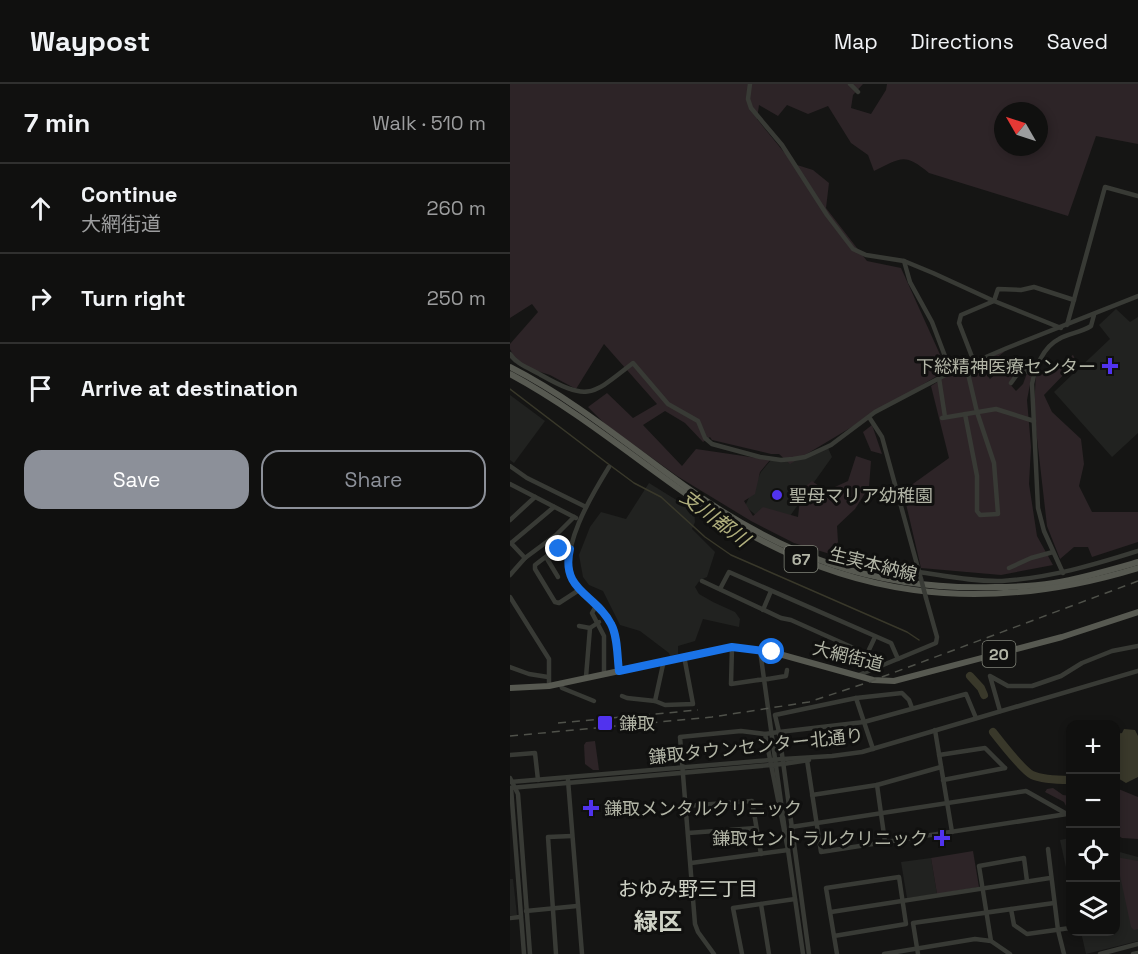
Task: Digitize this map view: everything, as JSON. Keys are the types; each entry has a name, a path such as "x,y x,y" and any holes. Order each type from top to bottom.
{"main road":[{"name":"生実本納線","path":"510,367 568,402 724,512 787,546 841,568 897,582 973,588 1054,583 1138,562"},
{"name":"生実本納線","path":"510,374 565,408 727,521 780,550 843,575 884,586 920,592 1006,593 1066,587 1138,568"},
{"name":"大網街道","path":"510,688 549,686 732,647 760,650 881,681 903,680 1062,637 1138,612"}],"street":[{"path":"750,84 748,99 751,108 782,146 846,242 858,252 904,261 1061,328"},
{"path":"850,84 858,92"},
{"path":"1067,325 1105,187 1138,196"},
{"path":"904,261 910,282 932,322 951,372"},
{"path":"974,362 959,323 961,315 994,301 998,289 1021,290 1030,287 1074,300"},
{"path":"510,354 518,362 559,386 581,393 603,386 633,363 668,404 698,421 707,441 734,451 781,460 805,457 831,445 874,412 966,365 1138,296"},
{"path":"1063,573 1044,531 1038,508 1032,384 1034,372 1050,346 1057,340 1090,326 1094,315"},
{"path":"1010,363 1028,372 1034,372"},
{"path":"965,414 977,476 977,511 980,515 996,515 998,514 994,463 977,412 966,365"},
{"path":"1011,383 1021,369"},
{"path":"939,378 943,417 996,409 1034,421"},
{"path":"859,675 933,645 936,641 882,436 869,417"},
{"path":"510,466 527,478 586,507"},
{"path":"609,467 586,507 570,549 569,571 579,590 610,622 615,635 619,671"},
{"path":"510,484 581,521"},
{"path":"511,517 536,497"},
{"path":"525,558 511,543 554,507"},
{"path":"510,575 525,558 574,518"},
{"path":"570,549 562,547 535,565 535,569 555,602 559,603 579,590"},
{"path":"919,572 1002,581 1063,573 1138,551"},
{"path":"1010,568 1030,558 1053,552"},
{"path":"546,557 558,577"},
{"path":"510,564 516,569"},
{"path":"720,589 729,572 891,644 898,659"},
{"path":"702,581 781,618 791,620 867,654 875,637"},
{"path":"763,609 771,591"},
{"path":"510,597 549,659 549,686"},
{"path":"596,606 592,613 604,636 604,673"},
{"path":"579,626 590,628 598,622"},
{"path":"586,677 590,628"},
{"path":"604,636 615,635"},
{"path":"1000,711 990,676 1008,686 1032,686 1061,676 1082,663 1112,651 1138,646"},
{"path":"732,647 731,684 786,676 788,670"},
{"path":"760,650 783,804 795,854"},
{"path":"622,696 655,701 665,705 693,704 684,657"},
{"path":"655,701 664,660"},
{"path":"510,667 529,674 548,677"},
{"name":"鎌取タウンセンター北通り","path":"512,788 568,780 683,771 862,752 1138,671"},
{"path":"560,683 562,688 594,701"},
{"path":"809,954 775,716 856,698 902,693 909,700 912,708"},
{"path":"714,954 696,928 680,737 741,731 765,734 864,722 966,694 976,718"},
{"path":"856,698 873,748"},
{"path":"935,730 952,832"},
{"path":"765,734 788,850 803,954"},
{"path":"939,755 985,748 1005,768 943,780"},
{"path":"783,761 836,758 862,752"},
{"path":"510,755 536,753 538,780"},
{"path":"792,827 816,823 881,813 947,802 1026,791 1067,814 821,852 816,823 807,760"},
{"path":"812,795 877,784 941,767"},
{"path":"568,780 582,954"},
{"name":"鎌取タウンセンター北通り","path":"511,781 568,780"},
{"path":"511,781 530,954"},
{"path":"877,784 885,842"},
{"path":"512,788 512,840 524,954"},
{"path":"686,806 750,800 753,803 760,854"},
{"path":"783,804 785,838"},
{"path":"688,834 756,828"},
{"path":"556,954 548,837 572,836"},
{"path":"1048,849 1050,878 1064,954"},
{"path":"691,863 788,850"},
{"path":"991,941 979,866 1024,858 1028,881"},
{"path":"834,936 906,924 899,877 826,888 831,912 834,936 837,954"},
{"path":"831,912 1050,878"},
{"path":"742,954 734,908 795,899"},
{"path":"917,951 913,923 1054,903"},
{"path":"761,904 769,954"},
{"path":"526,911 578,906"},
{"path":"1011,909 1014,925 1027,934 1066,929"},
{"path":"510,918 520,917"},
{"path":"884,954 917,951 975,939 991,941 1006,953"},
{"path":"1100,954 1138,944"},
{"path":"1133,954 1138,953"}],"shaded area":[{"path":"510,84 863,84 853,95 851,108 871,114 886,90 887,84 1138,84 1138,144 1096,136 1068,216 929,173 908,160 897,160 874,171 868,155 851,143 828,106 808,114 787,105 778,116 759,105 757,119 783,151 797,165 813,170 829,183 826,208 867,261 901,268 947,370 790,464 779,454 712,440 710,437 703,442 685,423 665,411 643,425 682,466 696,449 770,460 760,472 755,494 744,501 753,516 763,507 798,517 801,490 812,481 826,491 848,481 856,456 871,461 869,487 855,509 837,526 838,542 830,554 794,543 751,521 677,476 605,424 588,407 607,393 633,418 657,404 604,344 576,389 550,375 518,365 510,344 538,312 532,304 510,318"},
{"name":"下総精神医療センター","path":"1116,309 1130,322 1138,317 1138,433 1112,457 1054,392 1110,339 1099,325"},
{"path":"1000,350 1004,352 982,369 990,379 1013,357 1023,365 1009,383 1016,391 1023,384 1027,373 1032,374 1027,400 1031,447 1029,484 1037,536 1053,565 1001,575 921,568 903,491 949,458 931,386"},
{"path":"1073,355 1075,359 1069,369 1044,395 1052,412 1081,439 1084,464 1079,486 1092,512 1138,512 1138,542 1092,557 1088,547 1074,547 1060,559 1047,526 1034,412 1036,370 1052,369"},
{"path":"510,395 545,421 514,463 510,460"},
{"path":"872,425 882,454 871,451 863,432"},
{"name":"聖母マリア幼稚園","path":"828,448 832,457 785,523 758,517 745,506 761,472 771,460 783,461"},
{"path":"649,483 694,511 695,522 692,529 715,552 707,577 700,580 695,587 699,594 735,612 740,619 739,627 703,619 695,641 678,646 678,654 670,656 640,631 620,625 603,591 589,585 583,577 579,555 590,527 601,512 626,519"},
{"path":"1124,729 1135,730 1138,736 1138,777 1126,783 1120,779 1120,733"},
{"path":"595,741 599,770 593,770 585,764 584,745 586,742"},
{"path":"1053,788 1066,795 1066,806 1064,802 1045,792"},
{"path":"1120,790 1138,797 1138,839 1120,837"},
{"path":"1066,839 1066,868 1060,840"},
{"path":"973,851 979,887 937,894 931,858"},
{"path":"1120,852 1138,857 1138,941 1086,954 1082,936 1120,936"},
{"path":"931,858 937,894 907,898 901,862"},
{"path":"1120,858 1138,861 1138,929 1134,930 1131,927 1120,876"},
{"path":"510,879 513,879 517,915 510,915"}],"waterway":[{"name":"支川都川","path":"510,389 634,483 661,497 705,537 731,555 907,632 919,640"},
{"name":"支川都川","path":"970,676 984,695"},
{"name":"支川都川","path":"993,732 1032,775 1046,779 1066,780"}],"railway":[{"path":"510,736 712,717 809,702 866,683 1138,581"},
{"path":"558,723 698,710"}],"place":[{"name":"下総精神医療センター","path":"1110,366"},
{"name":"聖母マリア幼稚園","path":"777,495"},
{"name":"鎌取","path":"605,723"},
{"name":"鎌取メンタルクリニック","path":"591,808"},
{"name":"鎌取セントラルクリニック","path":"942,838"}],"district":[{"name":"おゆみ野三丁目","path":"688,889"},
{"name":"緑区","path":"658,921"}],"route":[{"path":"559,549 564,547 570,549 568,565 573,582 610,622 615,635 619,671 732,647 772,652"}]}
